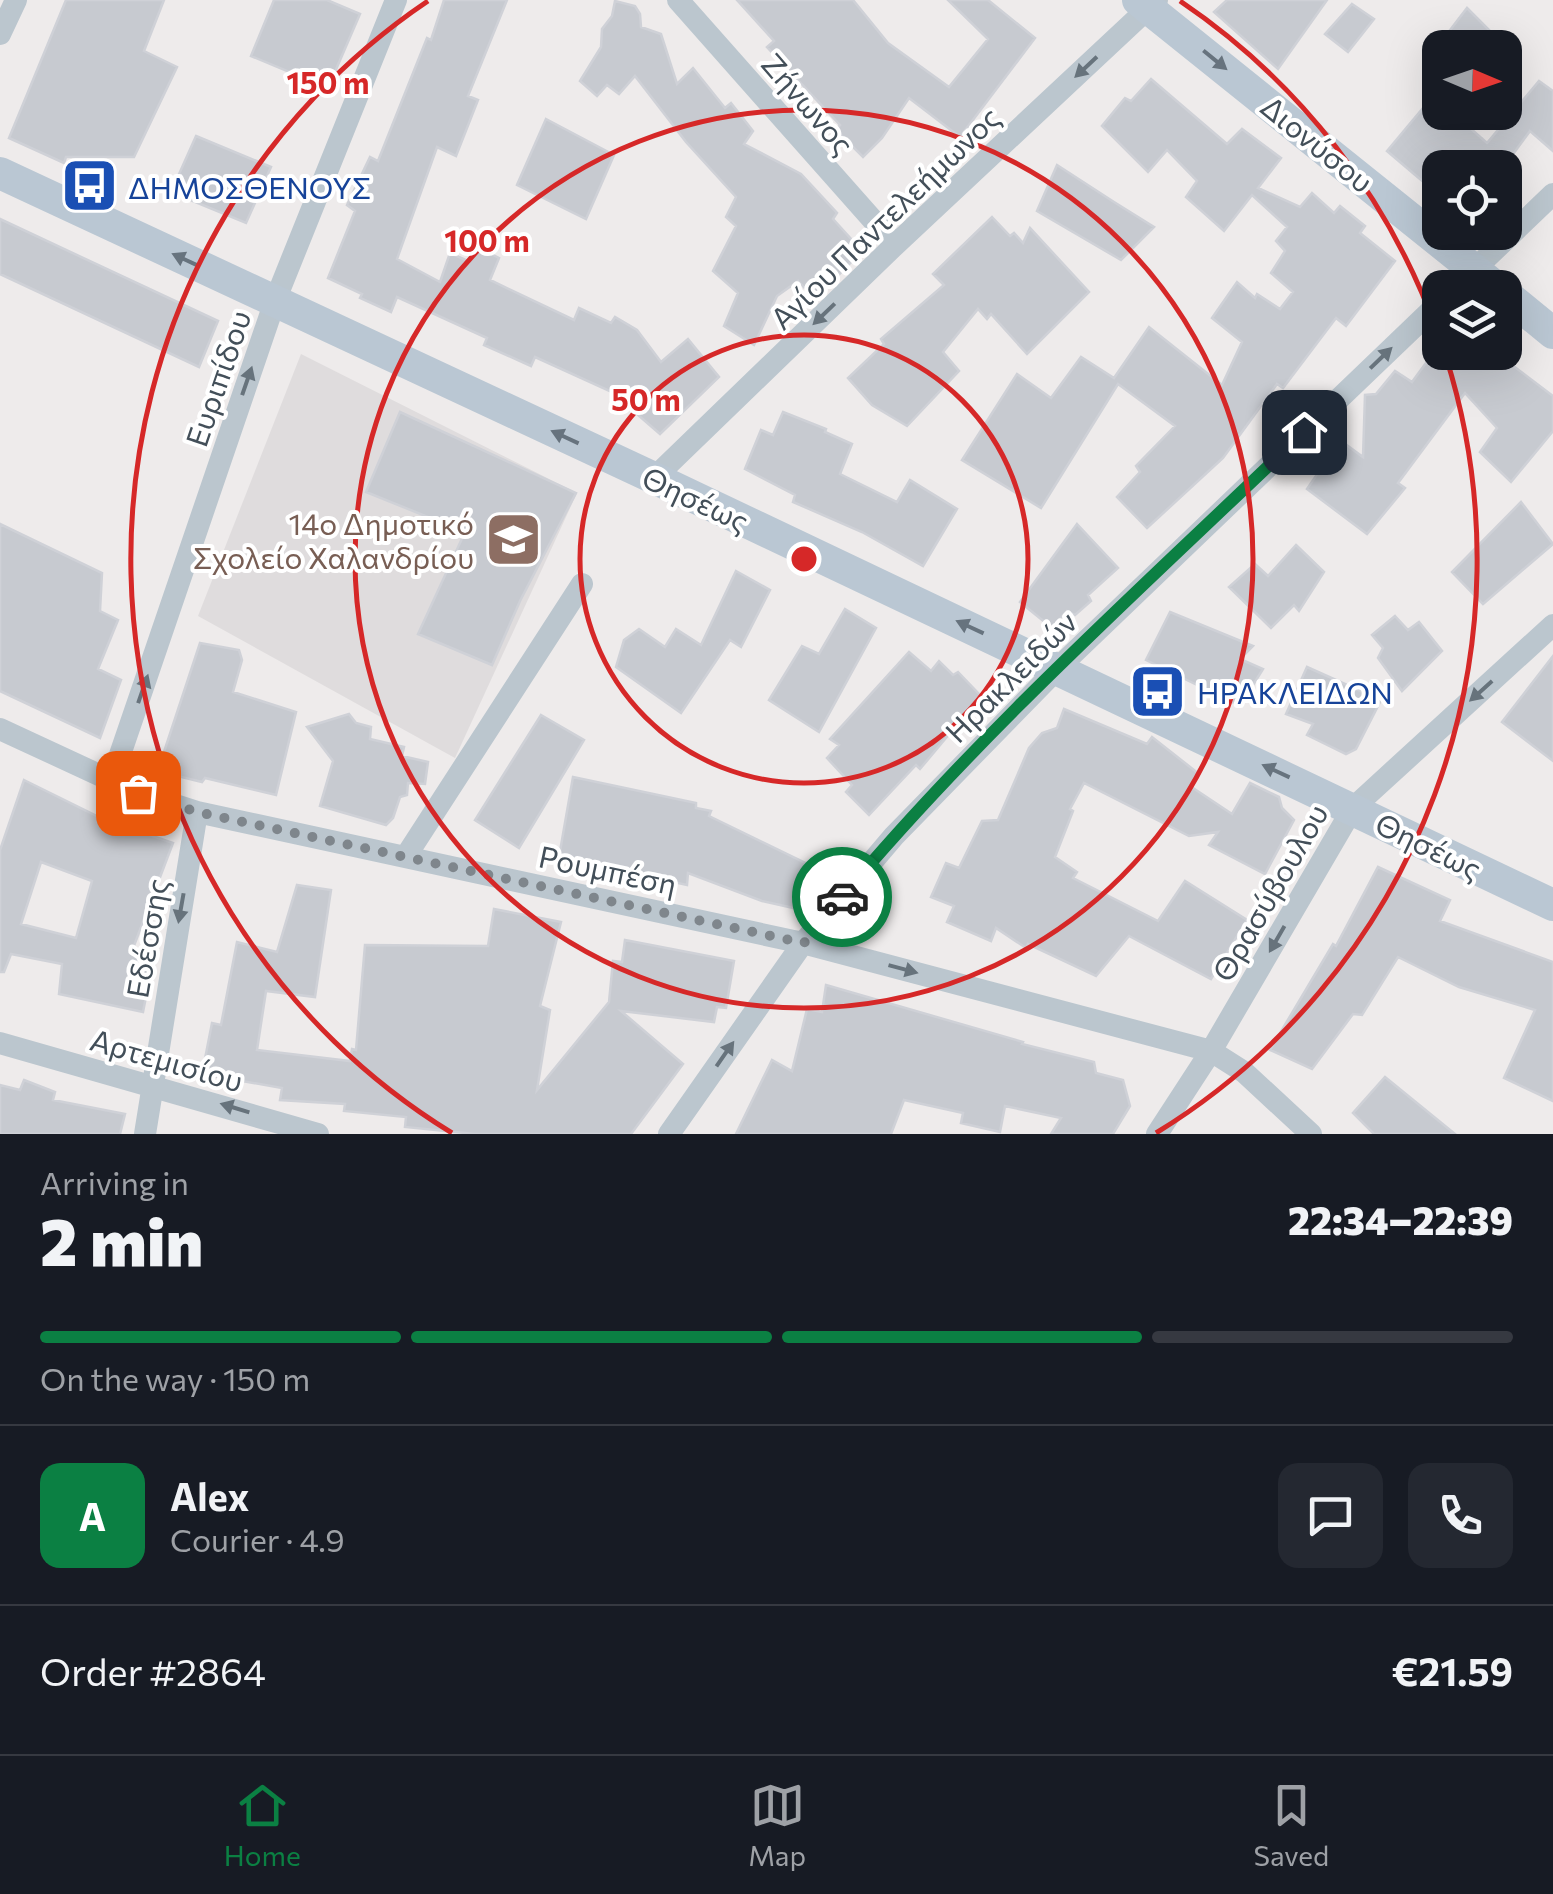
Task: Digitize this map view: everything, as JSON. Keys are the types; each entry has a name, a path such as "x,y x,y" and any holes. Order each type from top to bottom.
{"street":[{"path":"0,34 16,0"},
{"name":"Ευριπίδου","path":"111,782 275,301 396,0"},
{"name":"Ζήνωνος","path":"678,0 894,245"},
{"name":"Αγίου Παντελεήμωνος","path":"654,478 1148,3"},
{"name":"Διονύσου","path":"1148,3 1462,270"},
{"name":"Θησέως","path":"0,173 1058,668 1553,905"},
{"path":"1485,270 1553,194"},
{"path":"1522,308 1553,333"},
{"name":"Ηρακλειδών","path":"669,1134 804,943 894,836 1058,668 1422,319"},
{"path":"406,856 582,584"},
{"name":"Θρασύβουλου","path":"1157,1134 1210,1052 1353,808 1553,625"},
{"name":"Ρουμπέση","path":"0,729 111,782 197,812 804,943 1210,1052 1244,1072 1310,1134"},
{"name":"Εδέσσης","path":"145,1134 197,812"},
{"name":"Αρτεμισίου","path":"0,1043 318,1134"}],"shaded area":[{"path":"301,354 577,493 455,758 198,616"}],"building":[{"path":"66,0 164,0 144,51 177,67 134,157 66,157 64,163 9,138"},
{"path":"274,0 327,0 360,14 328,88 251,56"},
{"path":"444,0 507,0 468,96 478,100 456,156 437,147 397,259 440,282 450,253 468,261 476,246 499,258 490,280 574,320 579,308 611,323 615,317 637,330 661,362 688,339 719,377 660,434 630,408 634,402 535,357 531,366 484,345 487,338 397,297 391,312 328,278 355,211 347,205 370,157 378,161 427,38 431,40"},
{"path":"737,0 853,0 888,43 949,87 988,39 948,0 988,0 1035,38 960,137 909,98 882,138 863,157 836,130 840,125 767,47 774,41"},
{"path":"1227,0 1327,0 1278,69 1214,12"},
{"path":"615,1 635,6 641,27 661,34 677,84 693,68 725,108 731,103 753,131 744,144 801,174 837,213 833,219 862,251 815,299 798,281 777,296 754,345 724,326 738,293 713,271 736,226 726,217 736,197 686,142 635,76 619,94 607,85 597,96 580,81 601,47 602,29 612,16"},
{"path":"1352,4 1374,19 1348,52 1325,34"},
{"path":"1467,8 1489,30 1450,30"},
{"path":"1151,79 1227,144 1242,129 1281,158 1258,188 1300,207 1312,193 1334,213 1340,206 1365,226 1360,233 1395,261 1346,326 1336,318 1283,388 1277,384 1223,458 1147,528 1117,497 1140,472 1136,466 1175,426 1118,384 1041,508 962,460 1017,374 1051,398 1081,357 1114,378 1149,327 1222,385 1242,342 1212,318 1237,282 1255,298 1257,294 1280,309 1293,292 1271,273 1285,251 1276,241 1287,227 1252,195 1224,231 1186,197 1197,181 1167,150 1148,172 1102,126 1125,98 1131,101"},
{"path":"1539,81 1553,91 1553,151 1530,131 1516,150 1422,150 1422,181 1387,151 1422,109 1422,130 1472,130 1487,143 1498,130 1522,130 1522,101"},
{"path":"546,119 614,155 586,219 517,185"},
{"path":"196,136 271,167 246,223 171,192"},
{"path":"1057,165 1154,227 1121,260 1037,211"},
{"path":"992,217 1023,243 1030,228 1089,292 1027,354 991,314 987,319 978,309 943,352 959,371 907,426 872,405 848,378 884,344 881,339 944,285 933,274"},
{"path":"0,219 218,321 199,367 0,274"},
{"path":"1422,368 1519,370 1553,396 1553,431 1511,482 1480,452 1497,428 1465,393 1398,483 1405,488 1367,534 1307,489 1318,473 1309,468 1337,438 1363,457 1365,395 1376,394 1395,371 1412,382"},
{"name":"14ο Δημοτικό Σχολείο Χαλανδρίου","path":"400,412 576,493 492,665 418,634 465,532 366,492"},
{"path":"783,412 852,444 840,474 897,502 910,480 957,509 923,566 862,532 793,502 795,495 745,469 761,430 773,435"},
{"path":"1521,502 1553,544 1483,604 1452,572"},
{"path":"0,524 102,573 100,611 118,620 98,669 121,680 100,738 0,691"},
{"path":"1077,524 1118,568 1088,595 1091,601 1075,615 1067,611 1052,628 1020,602"},
{"path":"1296,545 1324,572 1299,611 1294,605 1271,628 1229,587 1255,564 1268,576"},
{"path":"736,571 770,590 741,647 730,640 681,713 616,667 624,640 639,629 665,647 676,629 701,645"},
{"path":"845,609 876,628 819,732 769,700 802,646 819,654"},
{"path":"1170,612 1253,646 1240,659 1263,669 1240,706 1146,660"},
{"path":"1395,616 1408,630 1419,622 1442,651 1402,691 1378,658 1383,648 1372,635"},
{"path":"200,643 239,650 242,660 233,692 296,712 276,795 205,778 202,782 169,774 162,758"},
{"path":"909,652 931,671 939,661 953,675 958,672 981,696 920,769 916,765 869,815 846,792 852,785 827,758 839,745 830,739"},
{"path":"1553,656 1553,761 1502,722"},
{"path":"1307,667 1381,700 1356,749 1346,754 1307,735 1313,724 1286,714"},
{"path":"1064,709 1147,744 1152,737 1199,774 1190,786 1232,814 1250,783 1279,797 1282,808 1294,820 1265,874 1209,845 1218,832 1189,836 1084,783 1070,809 1073,811 1055,857 1077,872 1073,878 1158,921 1185,881 1247,920 1211,979 1129,936 1096,976 1028,944 1026,948 996,928 991,941 947,922 954,906 931,897 946,863 959,868 982,821 998,820 1029,748 1042,733 1057,728"},
{"path":"349,714 356,723 371,727 370,739 404,747 402,756 428,762 425,784 408,783 407,795 400,797 393,818 386,825 320,806 333,761 307,727"},
{"path":"541,715 584,740 519,848 475,820"},
{"path":"573,777 696,803 696,808 711,811 709,816 824,872 798,909 762,901 688,873 687,885 559,857"},
{"path":"24,780 101,818 173,843 132,951 154,957 143,1012 59,994 62,964 11,954 4,972 0,972 0,850","holes":["41,862 92,881 76,938 21,924"]},
{"path":"1378,867 1450,900 1440,921 1553,962 1553,1101 1504,1078 1535,1010 1459,987 1398,957 1362,1015 1353,1014 1312,1069 1270,1050 1333,944 1336,946"},
{"path":"297,885 331,890 315,997 266,991 257,1050 350,1061 352,1049 356,1050 365,945 488,946 494,909 561,922 540,1006 550,1010 537,1090 609,1002 613,961 622,962 625,940 734,961 726,1008 717,1007 714,1022 621,1011 683,1064 631,1134 475,1134 405,1127 406,1117 344,1111 345,1104 280,1100 282,1088 202,1074 212,1023 221,1025 237,942 277,952"},
{"path":"826,985 1094,1062 1096,1073 1123,1080 1130,1106 1113,1134 1051,1134 1061,1118 1005,1106 1000,1132 961,1123 963,1113 904,1100 891,1134 736,1134 772,1060 792,1071 807,1009 822,1012"},
{"path":"1385,1077 1455,1134 1374,1134 1353,1113"},
{"path":"24,1080 55,1092 53,1100 125,1114 120,1134 0,1134 0,1085 20,1090"}],"way so far":[{"path":"138,793 197,812 804,943 842,897"}],"place":[{"name":"ΔΗΜΟΣΘΕΝΟΥΣ","path":"89,186"},
{"name":"14ο Δημοτικό Σχολείο Χαλανδρίου","path":"513,539"},
{"name":"ΗΡΑΚΛΕΙΔΩΝ","path":"1158,691"}],"route":[{"path":"842,897 894,836 1058,668 1304,432"}]}
